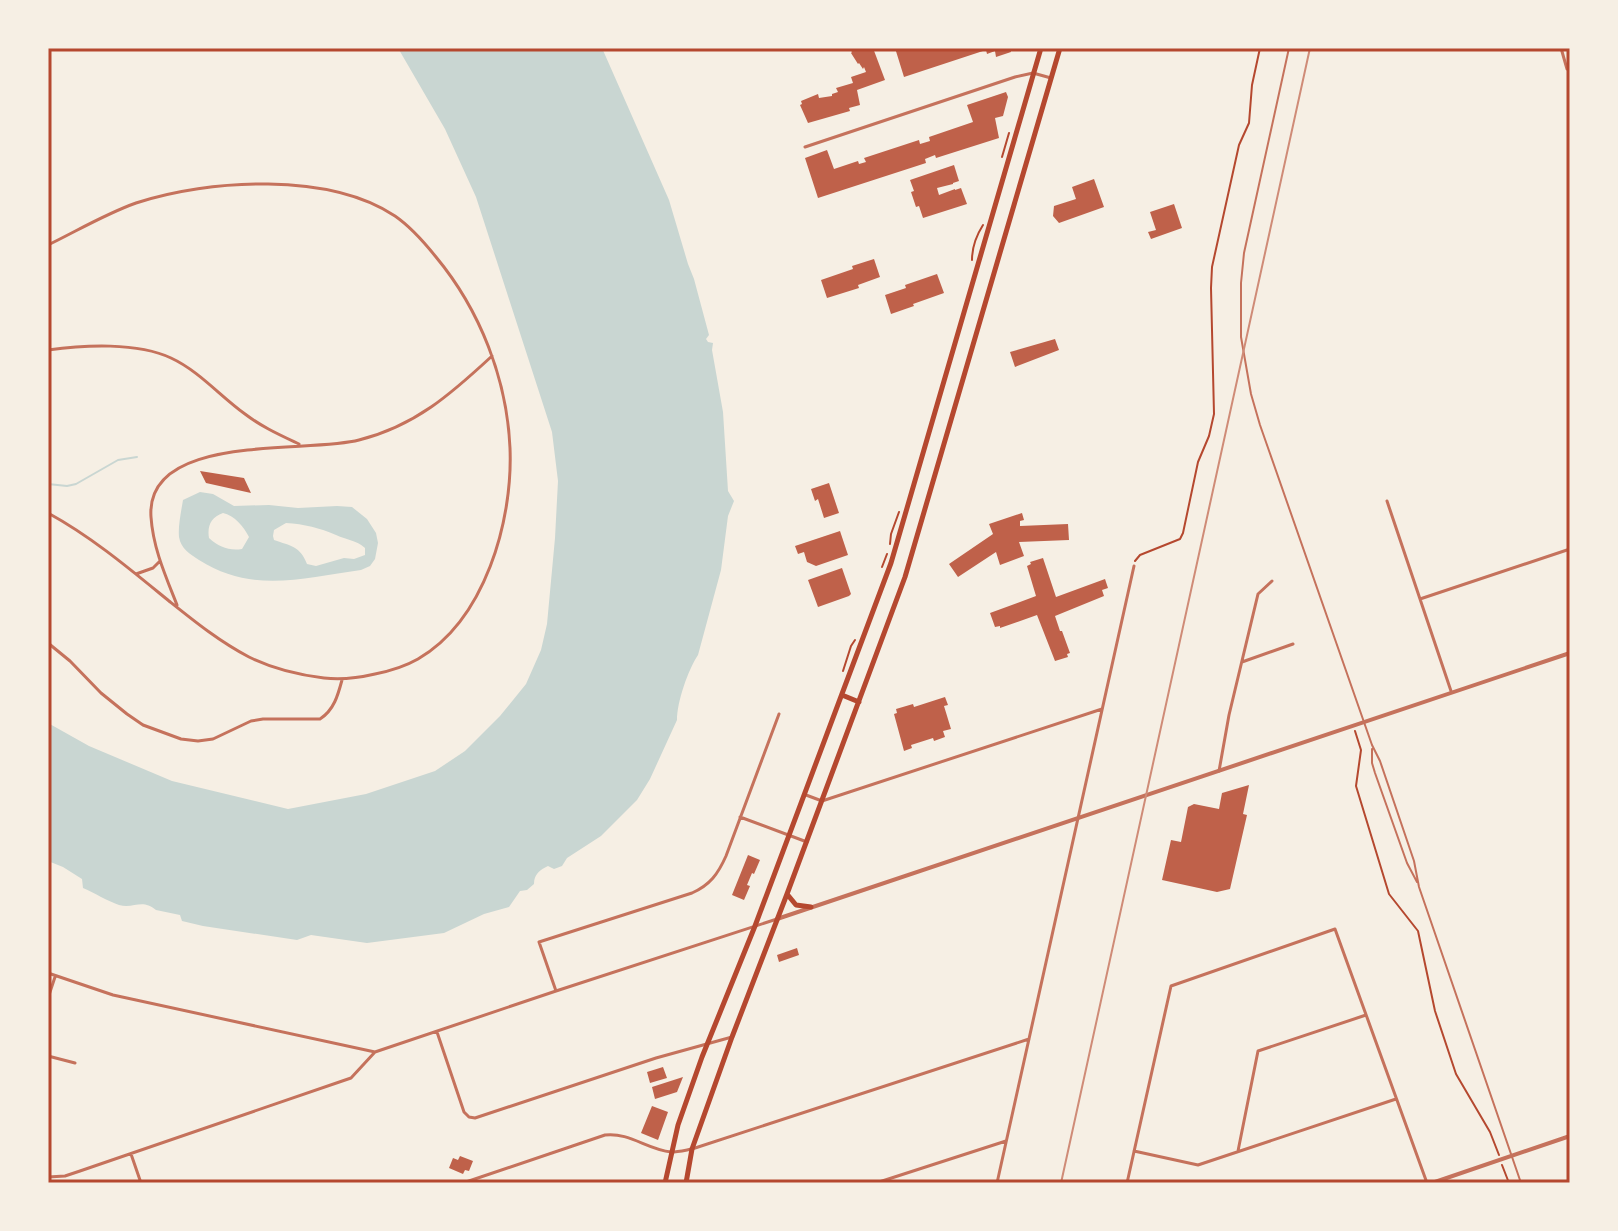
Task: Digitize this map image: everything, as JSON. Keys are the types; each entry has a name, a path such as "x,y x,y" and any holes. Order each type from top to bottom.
{"main road":[{"path":"665,1183 678,1125 706,1045 755,926 878,600 908,509 1041,48"},
{"path":"686,1183 692,1149 732,1037 919,534 1060,48"},
{"path":"842,695 859,702"},
{"path":"787,894 796,905 811,907"}],"street":[{"path":"1561,48 1567,69"},
{"path":"805,147 990,84 1033,73 1051,78"},
{"path":"48,245 134,204 188,191 241,185 295,185 322,188 371,204 394,216 424,242 470,305 500,382 510,447 504,515 483,585 465,616 420,658 398,669 342,679 302,674 251,658 210,632 90,540 48,513"},
{"path":"48,350 95,346 160,353 194,372 244,414 303,446"},
{"path":"179,609 160,561 150,515 154,492 166,476 206,457 247,450 332,445 359,441 387,431 415,419 438,404 492,356"},
{"path":"1387,501 1452,693"},
{"path":"1420,599 1570,549"},
{"path":"135,574 153,568 160,561"},
{"path":"997,1183 1134,566"},
{"path":"1219,771 1258,594 1272,581"},
{"path":"48,643 101,693 143,725 181,739 213,739 251,721 263,719 320,719 332,709 342,679"},
{"path":"1242,662 1293,644"},
{"path":"48,973 113,995 375,1052 1570,653"},
{"path":"805,794 822,801 1102,709"},
{"path":"556,991 539,942 668,902 703,888 710,882 721,866 779,714"},
{"path":"740,817 807,842"},
{"path":"1127,1183 1171,986 1335,929 1429,1183 1570,1136"},
{"path":"48,998 55,977"},
{"path":"1238,1151 1258,1051 1366,1015"},
{"path":"437,1032 464,1112 475,1118 656,1058 732,1037"},
{"path":"466,1182 605,1135 624,1136 671,1152 692,1149 1029,1039"},
{"path":"48,1177 65,1176 351,1078 375,1052"},
{"path":"48,1056 75,1063"},
{"path":"1134,1151 1198,1165 1396,1099"},
{"path":"876,1183 1006,1141"},
{"path":"131,1154 141,1183"}],"lane":[{"path":"1289,48 1246,239 1242,268 1241,337 1260,425 1380,761 1414,861 1419,887"},
{"path":"1372,745 1375,773 1407,863 1419,887 1521,1183"}],"path":[{"path":"1134,566 1140,555 1180,539 1198,462 1209,436 1214,407 1212,267 1239,145 1249,123 1252,85 1260,48"},
{"path":"972,263 972,252 984,220"},
{"path":"882,568 901,507"},
{"path":"843,675 843,667 857,637"},
{"path":"1357,737 1361,750 1356,786 1387,886 1392,898 1418,931 1435,1011 1456,1074 1490,1132 1509,1183"}],"shaded area":[{"path":"398,48 602,48 669,200 709,335 706,339 713,343 723,412 728,491 734,501 728,516 721,570 698,655 681,695 677,720 637,800 601,836 567,858 562,866 554,869 548,866 540,871 534,884 520,891 509,907 484,914 444,933 367,943 311,935 297,940 203,926 182,921 180,915 142,904 119,905 83,888 82,879 48,861 48,723 89,746 172,781 288,809 366,794 435,771 465,751 500,716 526,684 541,650 547,624 558,481 552,432 476,197 445,129"},
{"path":"200,492 213,494 234,506 352,507 367,519 376,533 375,559 370,566 361,570 278,581 239,577 219,571 189,553 180,541 183,500","holes":["223,513 238,522 249,537 242,549 224,548 209,538 211,522","286,523 318,528 355,542 365,548 365,555 316,566 307,564 298,550 274,540 274,530"]}],"building":[{"path":"849,48 873,48 885,80 857,90 860,105 849,108 850,111 808,123 801,101 818,94 819,98 832,96 838,92 836,88 853,83 851,77 866,72"},
{"path":"895,48 1010,48 1011,52 996,57 995,51 987,54 986,50 904,77"},
{"path":"1006,92 1008,97 1003,116 995,118 999,138 936,158 935,155 925,159 926,163 818,198 805,158 827,150 834,169 858,161 859,164 866,162 864,158 919,140 920,144 930,141 929,137 973,122 967,105"},
{"path":"954,165 959,181 937,188 939,195 961,188 967,204 923,218 919,206 916,207 910,180"},
{"path":"1094,179 1104,207 1059,223 1053,216 1054,206 1076,199 1072,187"},
{"path":"1174,204 1182,228 1151,239 1148,232 1156,230 1150,212"},
{"path":"874,259 880,277 858,285 859,288 827,298 821,280"},
{"path":"937,274 944,293 891,314 885,295"},
{"path":"1055,339 1059,350 1015,367 1010,352"},
{"path":"200,471 244,478 251,493 206,483"},
{"path":"829,483 839,513 824,518 811,489"},
{"path":"1022,513 1024,520 1020,521 1020,526 1068,524 1069,540 1019,542 1024,556 1000,565 996,552 958,577 949,564 993,534 989,524"},
{"path":"840,531 848,555 816,566 807,562 804,552 798,554 795,546"},
{"path":"1043,558 1056,597 1105,579 1108,588 1102,590 1104,596 1055,616 1070,653 1068,657 1055,661 1037,615 1000,628 995,627 990,613 1036,596 1027,566"},
{"path":"842,568 851,594 818,607 808,580"},
{"path":"945,697 948,705 944,706 951,729 943,731 945,737 911,745 912,748 904,751 894,714 897,713 896,709"},
{"path":"1249,785 1243,814 1247,815 1230,889 1217,892 1162,880 1171,840 1181,842 1188,807 1194,804 1219,809 1222,793"},
{"path":"748,855 760,860 747,885 750,886 744,900 732,895"},
{"path":"797,948 799,955 779,962 777,955"},
{"path":"663,1067 667,1078 650,1083 647,1072"},
{"path":"683,1077 677,1092 655,1099 652,1087"},
{"path":"652,1106 668,1112 658,1140 641,1133"},
{"path":"460,1156 473,1161 469,1171 465,1170 463,1174 449,1168 453,1158 458,1160"}],"waterway":[{"path":"48,484 76,484 118,460 137,457"}],"railway":[{"path":"1061,1183 1310,48"}]}
